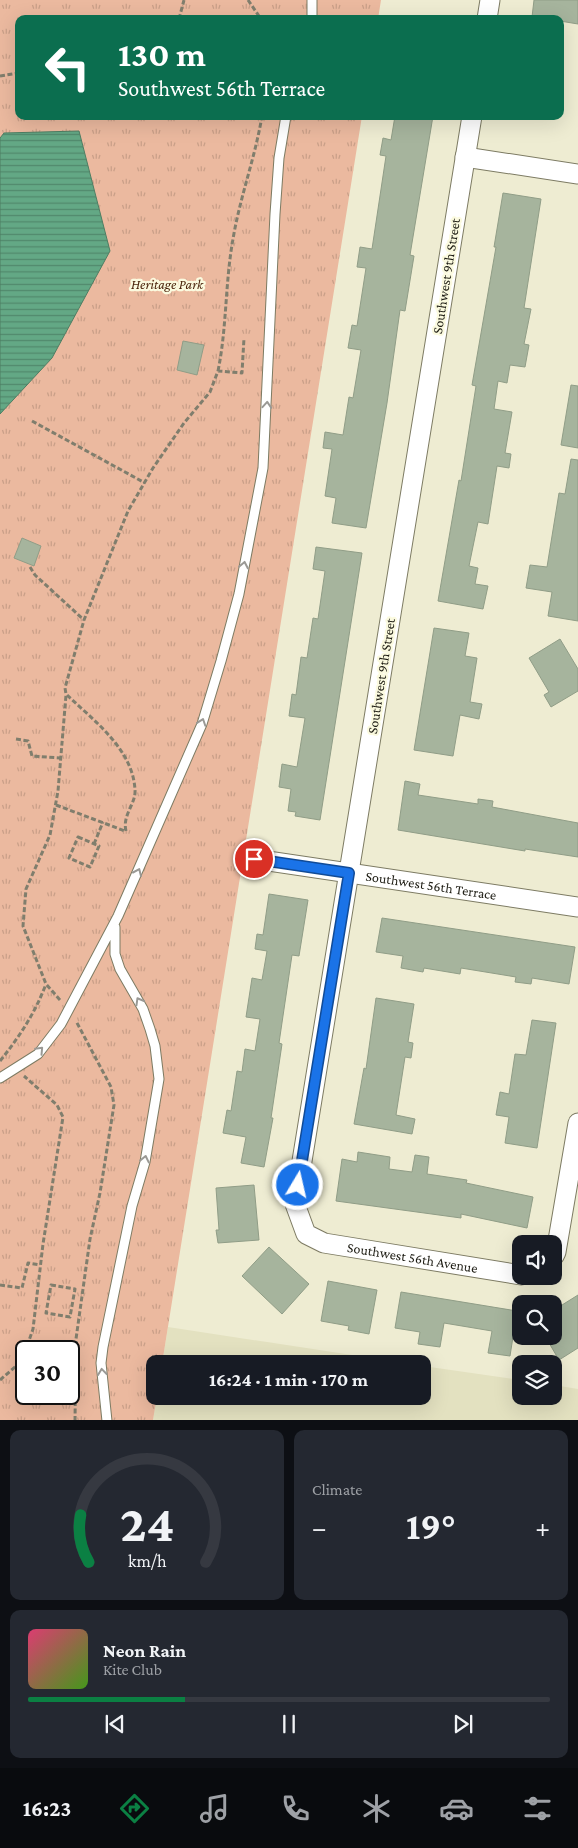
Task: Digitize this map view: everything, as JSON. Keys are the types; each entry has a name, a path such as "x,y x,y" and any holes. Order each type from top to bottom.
{"street":[{"path":"488,15 490,0"},
{"name":"Southwest 9th Street","path":"306,1234 295,1204 471,120"},
{"path":"465,157 578,174"},
{"name":"Southwest 56th Terrace","path":"254,859 578,907"},
{"path":"559,1235 578,1123"},
{"name":"Southwest 56th Avenue","path":"306,1234 324,1243 512,1274"}],"lane":[{"path":"312,0 312,15"},
{"path":"0,1078 38,1054 61,1024 118,916 202,724 238,594 262,468 275,214 279,158 285,120"},
{"path":"107,1420 101,1363 103,1347 132,1206 145,1162 159,1079 155,1046 143,1009 120,969 115,954 113,932 118,916"}],"path":[{"path":"180,15 184,0"},
{"path":"248,0 258,15"},
{"path":"0,76 15,74"},
{"path":"63,1004 46,984 23,926 26,889 50,835 56,804 65,688 84,620 128,511 184,423 210,392 218,371 223,344 228,269 233,237 261,120"},
{"path":"218,371 242,373 244,338"},
{"path":"32,421 145,483"},
{"path":"30,567 35,575 84,620"},
{"path":"56,804 126,831 124,823 136,792 130,764 104,730 66,694"},
{"path":"16,739 28,742 32,756 60,758"},
{"path":"94,844 103,822"},
{"path":"78,837 94,844 99,846 90,868 69,858 78,837"},
{"path":"0,1061 21,1035 37,1007 46,984"},
{"path":"72,1014 111,1087 114,1105 76,1339 75,1420"},
{"path":"0,1380 22,1361 32,1329 63,1117 57,1105 24,1076"},
{"path":"0,1285 22,1288 28,1263 40,1265"},
{"path":"50,1285 74,1289 73,1297 70,1317 46,1313 50,1285"},
{"path":"73,1297 82,1298"}],"shaded area":[{"path":"79,131 110,251 52,358 0,414 0,138 4,133"},
{"path":"168,1327 352,1355 163,1355"},
{"path":"431,1367 512,1379 512,1405 562,1405 562,1386 578,1389 578,1420 153,1420 156,1405 431,1405"}],"green space":[{"name":"Heritage Park","path":"0,0 381,0 379,15 15,15 15,120 361,120 163,1355 146,1355 146,1405 156,1405 153,1420 0,1420"}],"building":[{"path":"534,0 578,0 578,24 564,22 564,15 532,15"},
{"path":"394,120 432,120 410,255 414,256 405,311 400,310 366,528 332,523 336,498 325,496 332,449 323,448 325,432 343,435 349,397 353,398 361,350 348,348 352,325 357,326 366,268 357,267 360,247 372,249 386,156 380,155 383,138 391,140"},
{"path":"503,193 541,199 524,308 531,309 524,344 529,345 525,367 510,365 507,383 498,381 494,409 512,412 505,453 511,454 509,468 497,466 488,524 478,522 469,566 478,568 475,584 488,586 483,609 438,601 459,480 461,481 476,386 472,385 496,247 494,247"},
{"path":"183,341 204,345 197,375 177,370"},
{"path":"571,385 578,386 578,448 561,445"},
{"path":"571,459 578,460 578,621 548,616 552,592 526,588 530,565 547,567 559,493 565,494"},
{"path":"22,538 41,546 34,566 14,558"},
{"path":"316,547 362,553 320,820 295,816 296,812 288,811 291,789 279,787 282,764 297,767 305,718 289,716 292,694 296,695 301,657 307,658 313,618 318,619 325,571 313,569"},
{"path":"434,628 469,633 465,656 477,658 470,702 482,704 479,719 460,715 453,756 414,750"},
{"path":"560,639 578,669 578,691 551,707 544,695 549,692 529,658"},
{"path":"405,781 420,784 418,795 478,804 478,799 493,801 492,807 578,823 578,857 525,849 525,851 398,830"},
{"path":"269,894 308,900 299,956 292,955 279,1043 282,1044 271,1118 273,1118 264,1167 241,1163 246,1137 223,1133 227,1110 231,1111 237,1071 242,1072 245,1049 255,1051 260,1019 246,1017 252,978 262,980 267,951 255,949 257,934 263,935"},
{"path":"382,918 575,947 569,984 532,978 531,984 515,982 516,977 461,968 460,974 424,968 423,972 401,968 403,956 376,952"},
{"path":"376,998 414,1004 408,1042 413,1043 411,1058 405,1057 396,1115 415,1119 412,1134 354,1124 364,1068 366,1069"},
{"path":"532,1020 556,1023 537,1148 505,1143 509,1117 496,1115 500,1092 509,1094 515,1054 526,1055"},
{"path":"358,1152 390,1157 389,1169 412,1172 415,1155 429,1157 427,1174 467,1180 466,1183 533,1197 527,1228 461,1214 461,1218 336,1201 342,1159 357,1162"},
{"path":"254,1185 259,1240 218,1243 216,1230 219,1230 216,1188"},
{"path":"269,1247 309,1284 282,1314 242,1276"},
{"path":"328,1281 377,1290 369,1334 348,1330 349,1326 321,1321"},
{"path":"401,1292 512,1310 510,1356 488,1353 492,1331 444,1323 440,1347 418,1344 420,1332 395,1328"},
{"path":"578,1295 578,1348 562,1358 562,1355 556,1355 550,1345 562,1345 562,1305"}],"route":[{"path":"254,859 349,873 298,1185"}]}
